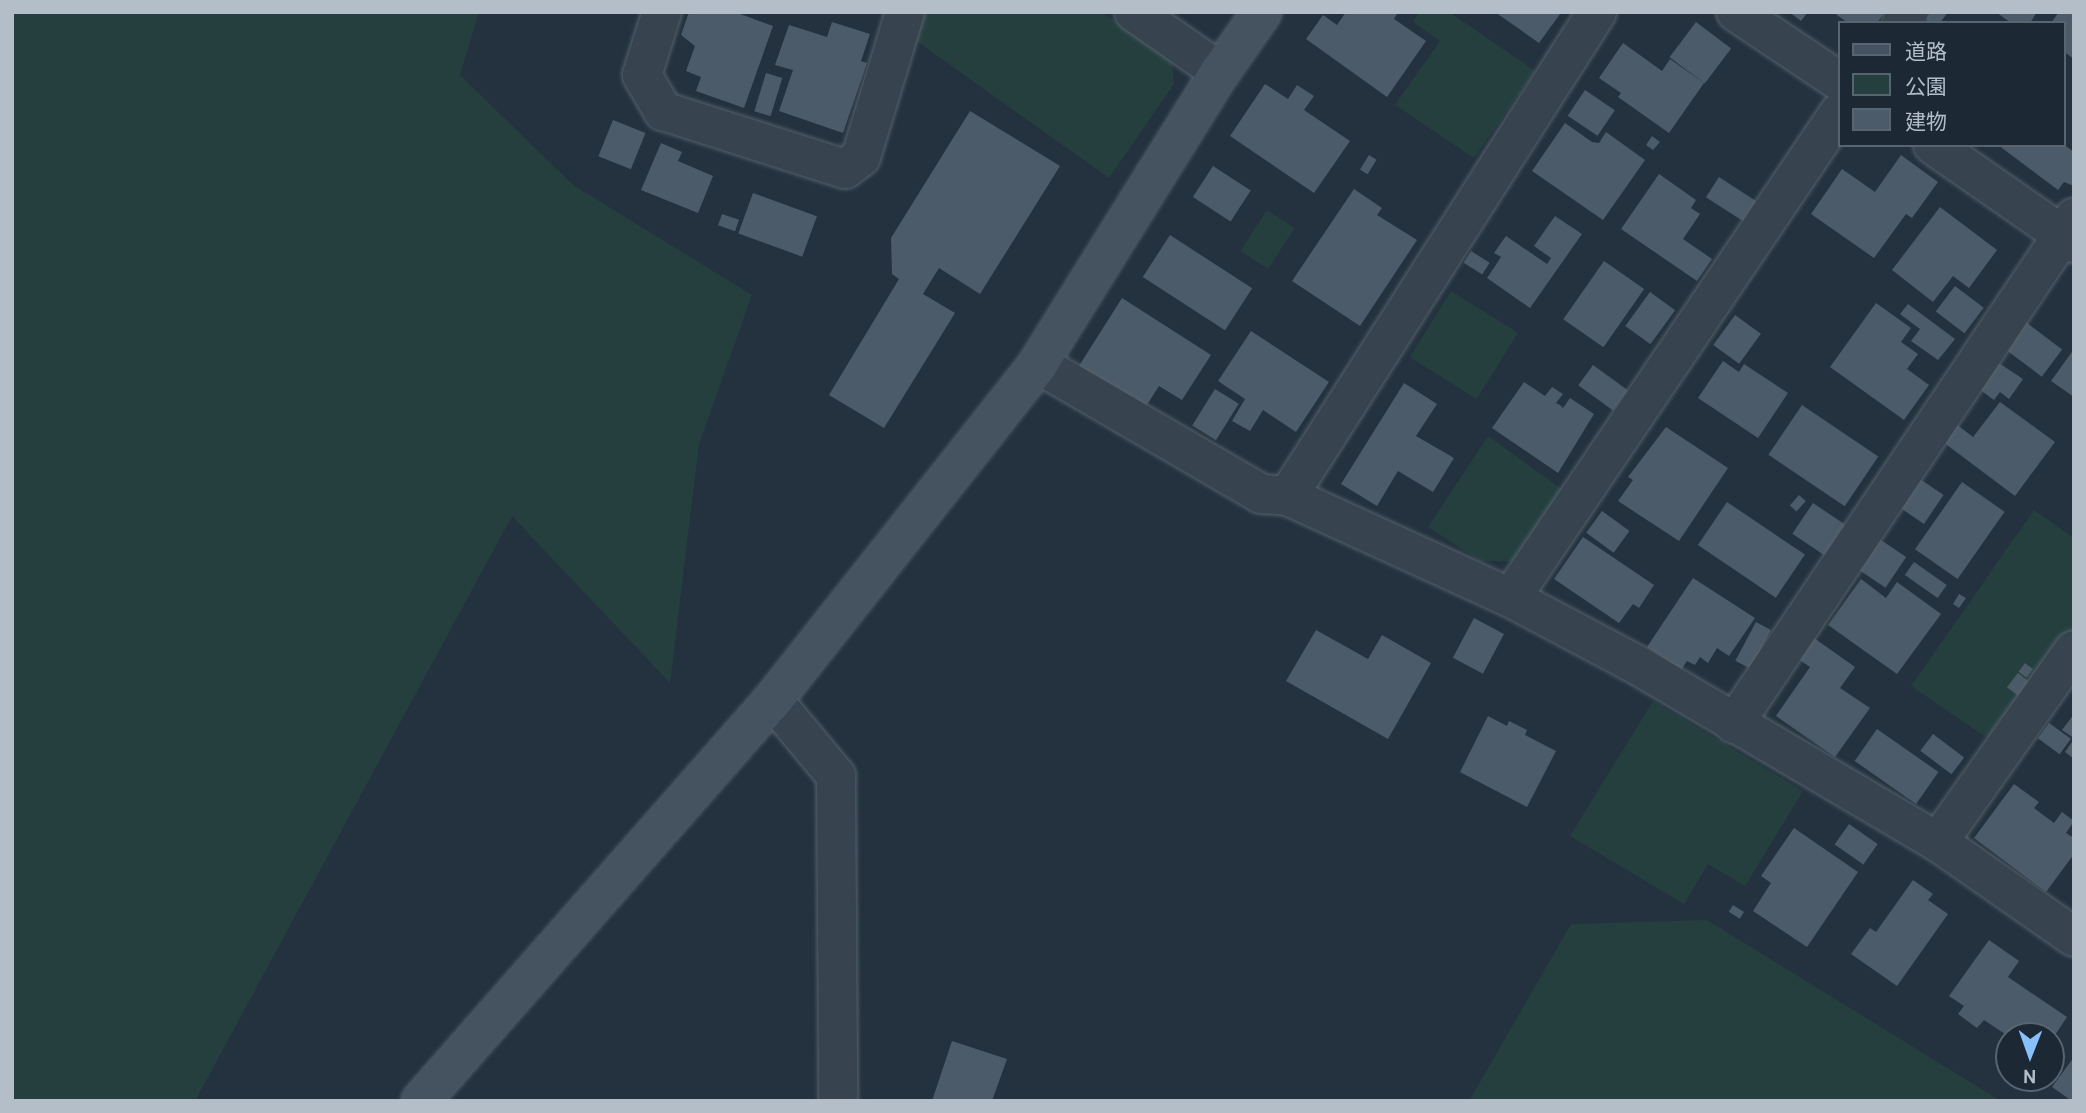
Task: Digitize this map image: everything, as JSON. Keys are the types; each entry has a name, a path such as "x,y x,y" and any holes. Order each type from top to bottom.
{"street":[{"path":"662,12 642,75 663,111 845,169 861,157 905,12"},
{"path":"1134,12 1220,72"},
{"path":"421,1101 773,700 1038,365 1220,72 1262,12"},
{"path":"1288,496 1597,12"},
{"path":"1736,12 1838,80"},
{"path":"1511,597 1838,114"},
{"path":"1734,724 2070,232 1936,147"},
{"path":"1038,365 1261,494 1288,496 1511,597 1639,666 1938,842 2074,937"},
{"path":"1938,842 2074,650"},
{"path":"773,700 836,776 838,1101"}],"green space":[{"path":"12,12 479,12 460,75 573,185 752,295 699,444 670,683 512,516 195,1101 12,1101"},
{"path":"918,12 1102,12 1172,62 1174,84 1109,178 911,37"},
{"path":"1419,12 1449,12 1535,71 1474,158 1395,105 1440,41 1413,22"},
{"path":"1267,210 1295,228 1268,269 1240,251"},
{"path":"1451,291 1518,333 1477,399 1410,357"},
{"path":"1488,436 1563,490 1513,561 1480,561 1428,527"},
{"path":"2034,510 2074,538 2074,628 1993,742 1911,686"},
{"path":"1653,701 1803,791 1745,886 1708,864 1684,904 1570,836"},
{"path":"1707,920 2001,1101 1469,1101 1571,924"}],"building":[{"path":"689,12 735,12 773,26 744,108 696,91 701,77 686,71 695,46 681,35"},
{"path":"1346,12 1398,12 1394,19 1426,41 1387,97 1306,39 1323,15 1337,25"},
{"path":"1495,12 1558,12 1560,14 1539,43"},
{"path":"1789,12 1808,12 1801,21"},
{"path":"1833,12 1885,12 1878,21 1845,21"},
{"path":"1931,12 1948,12 1941,21 1926,19"},
{"path":"1996,12 2037,12 2031,21 2008,21"},
{"path":"2059,12 2074,12 2074,59 2065,52 2065,21 2052,21"},
{"path":"832,22 870,34 861,61 867,63 843,133 779,111 793,70 775,65 789,25 827,37"},
{"path":"1696,22 1731,48 1705,84 1670,57"},
{"path":"1623,43 1662,71 1670,59 1704,83 1669,133 1618,97 1621,93 1599,78"},
{"path":"766,73 782,78 771,116 754,111"},
{"path":"1265,84 1288,99 1297,85 1314,96 1304,110 1350,141 1314,193 1230,136"},
{"path":"1585,90 1615,110 1598,136 1568,116"},
{"path":"970,111 1060,166 980,294 939,268 923,294 955,313 884,428 829,395 899,279 892,274 891,238"},
{"path":"613,120 645,133 631,169 598,156"},
{"path":"1565,123 1592,142 1599,143 1606,132 1645,160 1603,220 1532,171"},
{"path":"1652,136 1660,142 1653,150 1646,145"},
{"path":"661,143 682,152 678,161 713,176 698,213 641,190"},
{"path":"2065,145 2074,152 2074,186 2064,182 2058,190 2001,147"},
{"path":"1369,155 1377,160 1368,174 1360,169"},
{"path":"1901,155 1938,182 1912,218 1906,214 1874,258 1811,214 1842,169 1875,192"},
{"path":"1213,166 1251,191 1231,222 1193,197"},
{"path":"1659,174 1696,200 1691,208 1700,214 1683,239 1712,259 1697,281 1621,229"},
{"path":"1719,177 1756,201 1743,221 1706,197"},
{"path":"1354,189 1382,208 1377,215 1417,240 1360,326 1292,281"},
{"path":"753,193 817,216 802,257 738,233"},
{"path":"1940,207 1997,250 1969,288 1953,276 1933,302 1892,270"},
{"path":"722,214 739,220 735,231 718,225"},
{"path":"1555,216 1582,234 1530,308 1487,278 1501,257 1494,253 1506,236 1547,264 1551,258 1534,246"},
{"path":"1170,235 1252,288 1225,330 1143,277"},
{"path":"1471,251 1490,263 1482,275 1464,263"},
{"path":"1604,261 1644,289 1603,347 1563,319"},
{"path":"1955,286 1984,308 1964,333 1936,312"},
{"path":"1650,292 1675,310 1650,344 1625,326"},
{"path":"1122,298 1211,355 1182,400 1159,386 1143,411 1077,369"},
{"path":"1876,303 1911,328 1901,342 1918,354 1907,369 1929,385 1904,420 1830,367"},
{"path":"1908,304 1955,339 1938,360 1911,341 1920,329 1900,314"},
{"path":"1735,315 1761,334 1739,364 1713,345"},
{"path":"2023,320 2062,349 2042,377 2003,347"},
{"path":"1251,331 1329,382 1296,432 1263,410 1250,431 1232,421 1245,399 1218,381"},
{"path":"2074,349 2074,397 2051,381"},
{"path":"1723,361 1739,372 1744,364 1788,393 1758,438 1698,398"},
{"path":"1996,361 2023,379 2009,399 2000,392 1994,400 1976,387"},
{"path":"1593,365 1628,390 1613,411 1578,385"},
{"path":"1524,382 1545,396 1552,387 1563,394 1556,403 1563,408 1570,398 1594,414 1558,473 1492,428"},
{"path":"1404,383 1437,404 1416,436 1454,458 1433,492 1398,471 1377,506 1341,484"},
{"path":"1215,389 1239,404 1216,440 1192,425"},
{"path":"2000,402 2055,442 2015,496 1943,442 1956,424 1973,437"},
{"path":"1802,405 1878,456 1845,506 1768,455"},
{"path":"1666,427 1728,468 1679,541 1618,501 1633,480 1628,477"},
{"path":"1917,477 1944,495 1924,524 1897,506"},
{"path":"1962,482 2005,512 1958,579 1915,549"},
{"path":"1799,495 1806,501 1797,511 1790,506"},
{"path":"1727,502 1805,555 1776,598 1698,545"},
{"path":"1813,503 1846,525 1825,556 1792,534"},
{"path":"1602,511 1630,531 1614,553 1586,533"},
{"path":"1583,537 1654,585 1639,608 1633,604 1619,623 1554,579"},
{"path":"1878,538 1906,557 1885,588 1857,569"},
{"path":"1914,562 1947,585 1938,598 1905,575"},
{"path":"1693,578 1755,618 1729,656 1717,648 1708,663 1700,657 1695,665 1687,661 1681,670 1647,647"},
{"path":"1861,579 1886,598 1897,582 1941,614 1897,674 1828,625"},
{"path":"1959,594 1966,598 1959,608 1953,604"},
{"path":"1474,618 1504,634 1483,674 1453,658"},
{"path":"1756,622 1771,630 1750,669 1735,661"},
{"path":"1316,630 1368,659 1382,635 1431,663 1388,739 1286,681"},
{"path":"1814,638 1855,667 1840,688 1870,708 1835,757 1776,716 1810,667 1798,659"},
{"path":"2025,663 2033,669 2026,678 2018,672"},
{"path":"2018,673 2031,683 2020,697 2007,687"},
{"path":"2074,714 2074,738 2062,730"},
{"path":"1488,716 1507,726 1509,721 1527,730 1525,735 1556,751 1527,807 1460,772"},
{"path":"2049,723 2071,739 2060,754 2038,738"},
{"path":"1877,729 1938,772 1916,804 1855,761"},
{"path":"1933,734 1964,757 1952,774 1920,751"},
{"path":"2074,739 2074,759 2065,752"},
{"path":"2014,784 2039,802 2034,808 2054,823 2062,812 2074,821 2066,833 2074,838 2074,854 2046,892 1974,838"},
{"path":"1849,824 1878,844 1863,865 1835,844"},
{"path":"1794,828 1858,872 1807,947 1753,911 1771,883 1761,876"},
{"path":"1913,880 1933,894 1928,900 1948,914 1897,986 1851,954 1870,928 1876,932"},
{"path":"1733,905 1744,912 1740,919 1729,912"},
{"path":"1989,940 2019,961 2008,977 2067,1017 2064,1022 1995,1022 1995,1027 1984,1020 1977,1028 1958,1014 1964,1006 1949,996"},
{"path":"952,1041 1007,1059 992,1101 932,1101"},
{"path":"2074,1057 2074,1101 2059,1092 2065,1092 2065,1069"}]}
